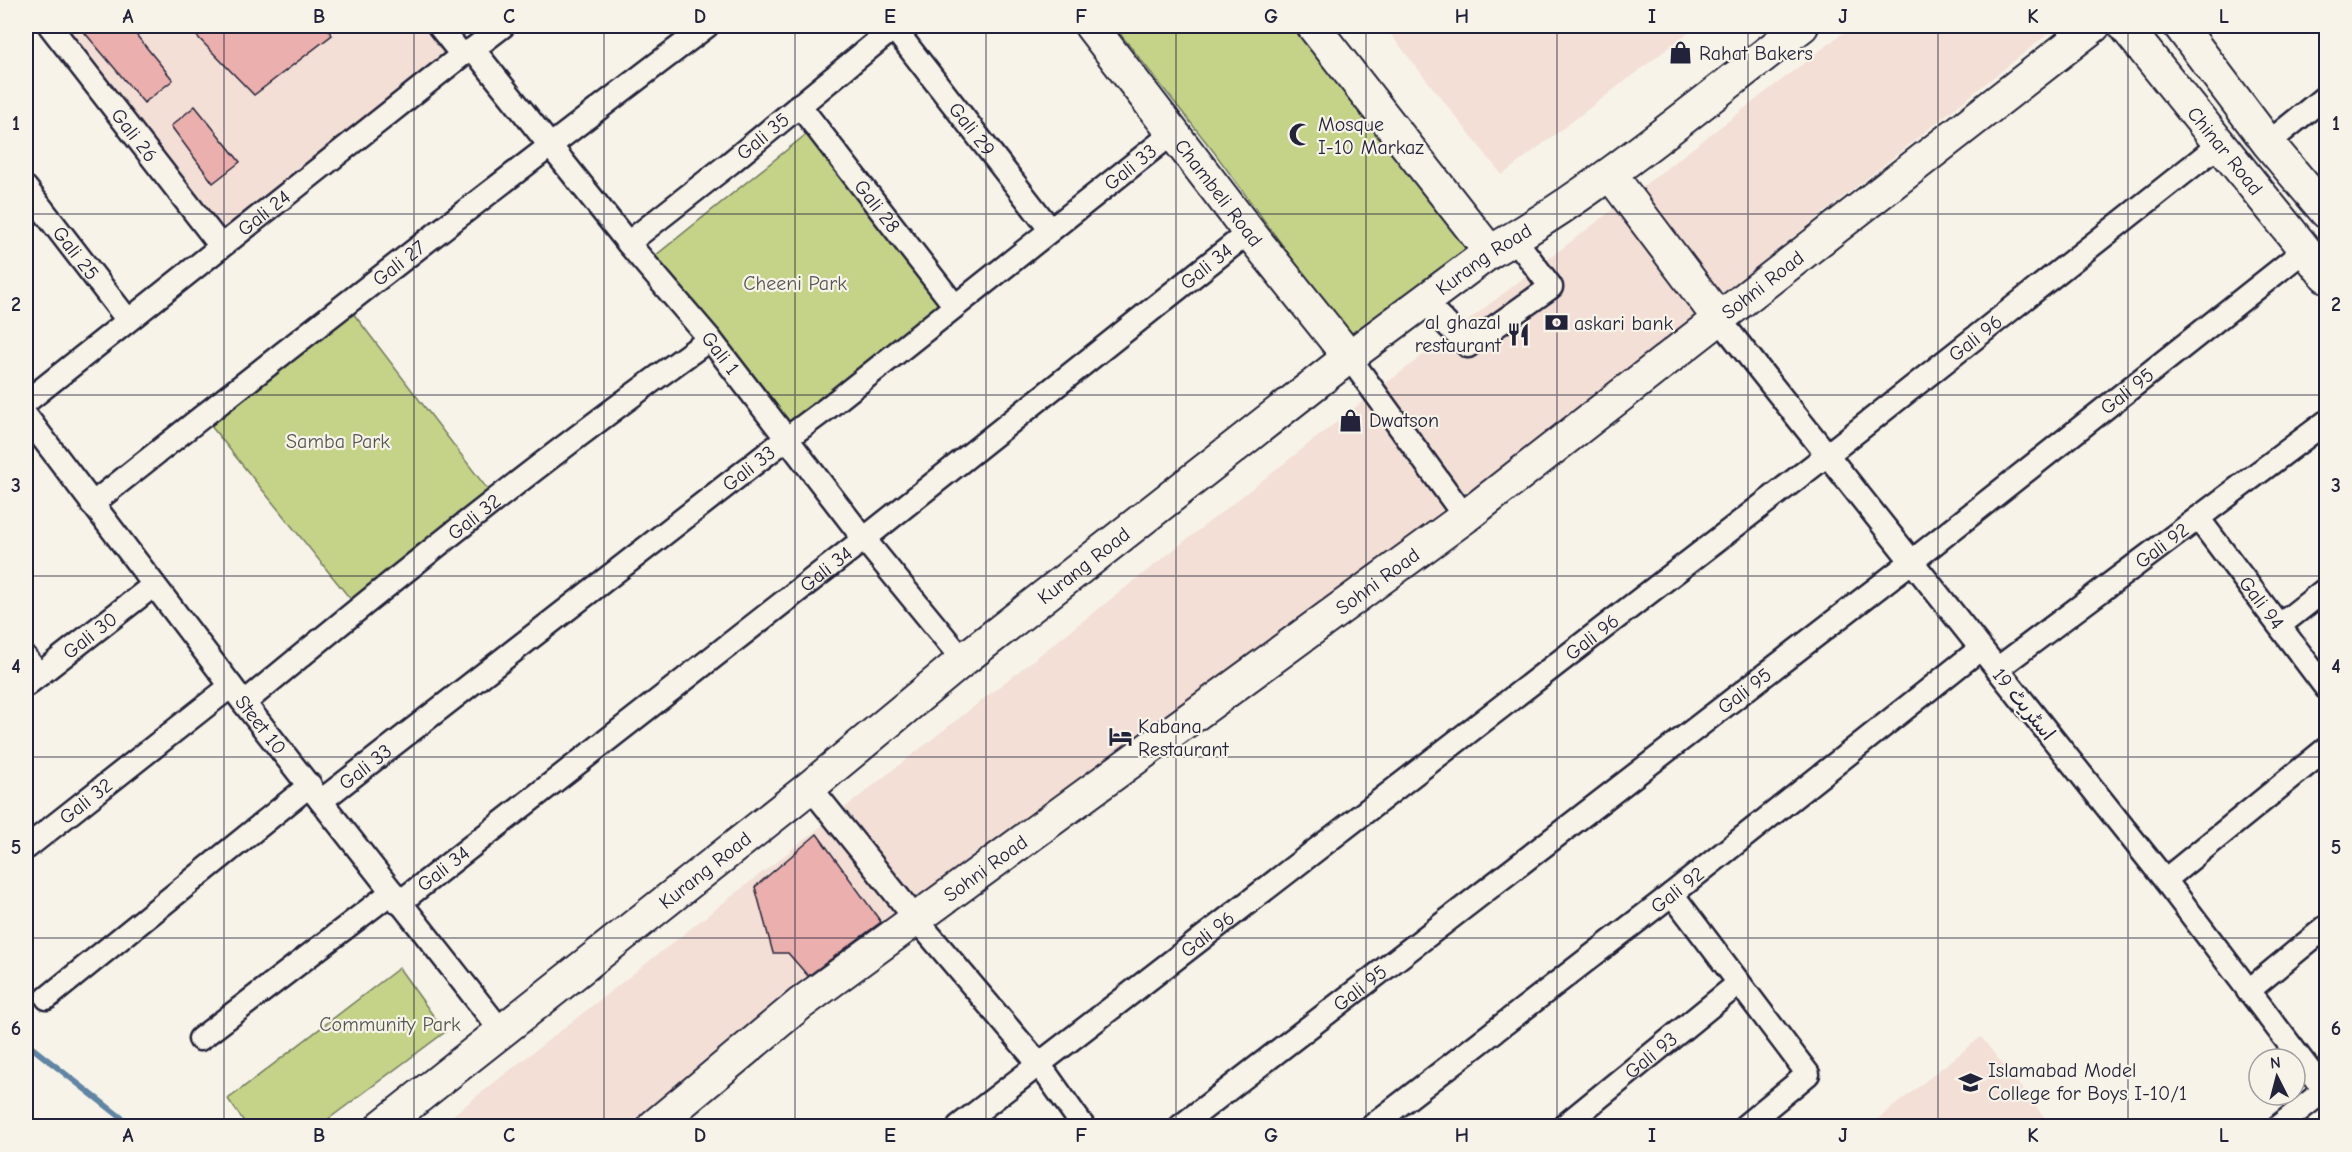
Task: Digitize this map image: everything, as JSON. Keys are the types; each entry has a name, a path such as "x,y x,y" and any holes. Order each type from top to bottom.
{"street":[{"name":"Gali 26","path":"50,26 220,245"},
{"name":"Gali 1","path":"439,26 468,52 710,339 864,539 963,660"},
{"name":"Gali 24","path":"26,402 220,245 503,26"},
{"name":"Gali 27","path":"92,504 450,221 707,26"},
{"name":"Gali 35","path":"628,243 705,183 895,26"},
{"name":"Gali 29","path":"895,26 1050,229"},
{"name":"Chambeli Road","path":"1091,26 1249,232 1349,357"},
{"path":"1312,26 1502,245 1551,287 1467,346 1423,300"},
{"name":"Kurang Road","path":"382,1126 810,787 963,660 1349,357 1423,300 1610,174 1802,26"},
{"name":"Sohni Road","path":"654,1126 800,1004 1465,517 2094,26"},
{"name":"Chinar Road","path":"2125,26 2326,276"},
{"name":"Chinar Road","path":"2180,26 2268,143 2326,212"},
{"path":"2268,143 2326,96"},
{"name":"Gali 28","path":"799,105 955,306"},
{"name":"Gali 33","path":"47,998 315,793 825,410 1174,132"},
{"name":"Gali 96","path":"959,1126 1827,455 2220,144"},
{"path":"1610,174 1719,320"},
{"name":"Gali 25","path":"26,188 127,319"},
{"name":"Gali 34","path":"200,1039 395,897 864,539 1249,232"},
{"name":"Gali 95","path":"1180,1126 1911,562 2306,249"},
{"name":"اسٹریٹ 19","path":"1719,320 2165,880 2326,1090"},
{"name":"Gali 32","path":"26,848 238,694 603,415 710,339"},
{"path":"1349,357 1465,517"},
{"name":"Steet 10","path":"26,416 238,694 502,1032"},
{"name":"Gali 92","path":"1997,669 2326,422"},
{"name":"Gali 94","path":"2198,518 2326,688"},
{"name":"Gali 30","path":"30,673 154,585"},
{"path":"2280,625 2326,590"},
{"name":"Gali 92","path":"1372,1126 1672,894 1980,649"},
{"path":"2165,880 2326,749"},
{"path":"810,787 916,919 1039,1064 1083,1126"},
{"path":"1672,894 1808,1074 1745,1126"},
{"path":"2248,990 2326,927"},
{"name":"Gali 93","path":"1564,1126 1739,983"},
{"path":"2279,1126 2326,1090"}],"shaded area":[{"path":"60,26 430,26 450,52 220,234"},
{"path":"1384,26 1697,26 1502,175"},
{"path":"1852,26 2058,26 1639,360 643,1126 439,1126 1371,395"},
{"name":"Islamabad Model College for Boys I-10/1","path":"1981,1037 2051,1126 1869,1126"}],"green space":[{"path":"1114,26 1295,26 1477,252 1354,343 1214,152"},
{"name":"Cheeni Park","path":"809,132 955,310 784,445 645,264"},
{"name":"Samba Park","path":"353,313 498,503 360,611 211,426"},
{"name":"Community Park","path":"399,968 445,1032 319,1126 247,1126 228,1099"}],"building":[{"path":"79,26 129,26 173,80 144,103"},
{"path":"187,26 325,26 332,35 254,95"},
{"path":"195,106 240,162 213,183 171,126"},
{"path":"817,834 881,922 808,976 788,953 773,953 755,887"}],"waterway":[{"path":"26,1043 132,1126"}],"place":[{"name":"Rahat Bakers","path":"1681,53"},
{"name":"Mosque I-10 Markaz","path":"1300,135"},
{"name":"askari bank","path":"1556,323"},
{"name":"al ghazal restaurant","path":"1519,334"},
{"name":"Dwatson","path":"1351,420"},
{"name":"Kabana Restaurant","path":"1120,737"},
{"name":"Islamabad Model College for Boys I-10/1","path":"1970,1082"}]}
